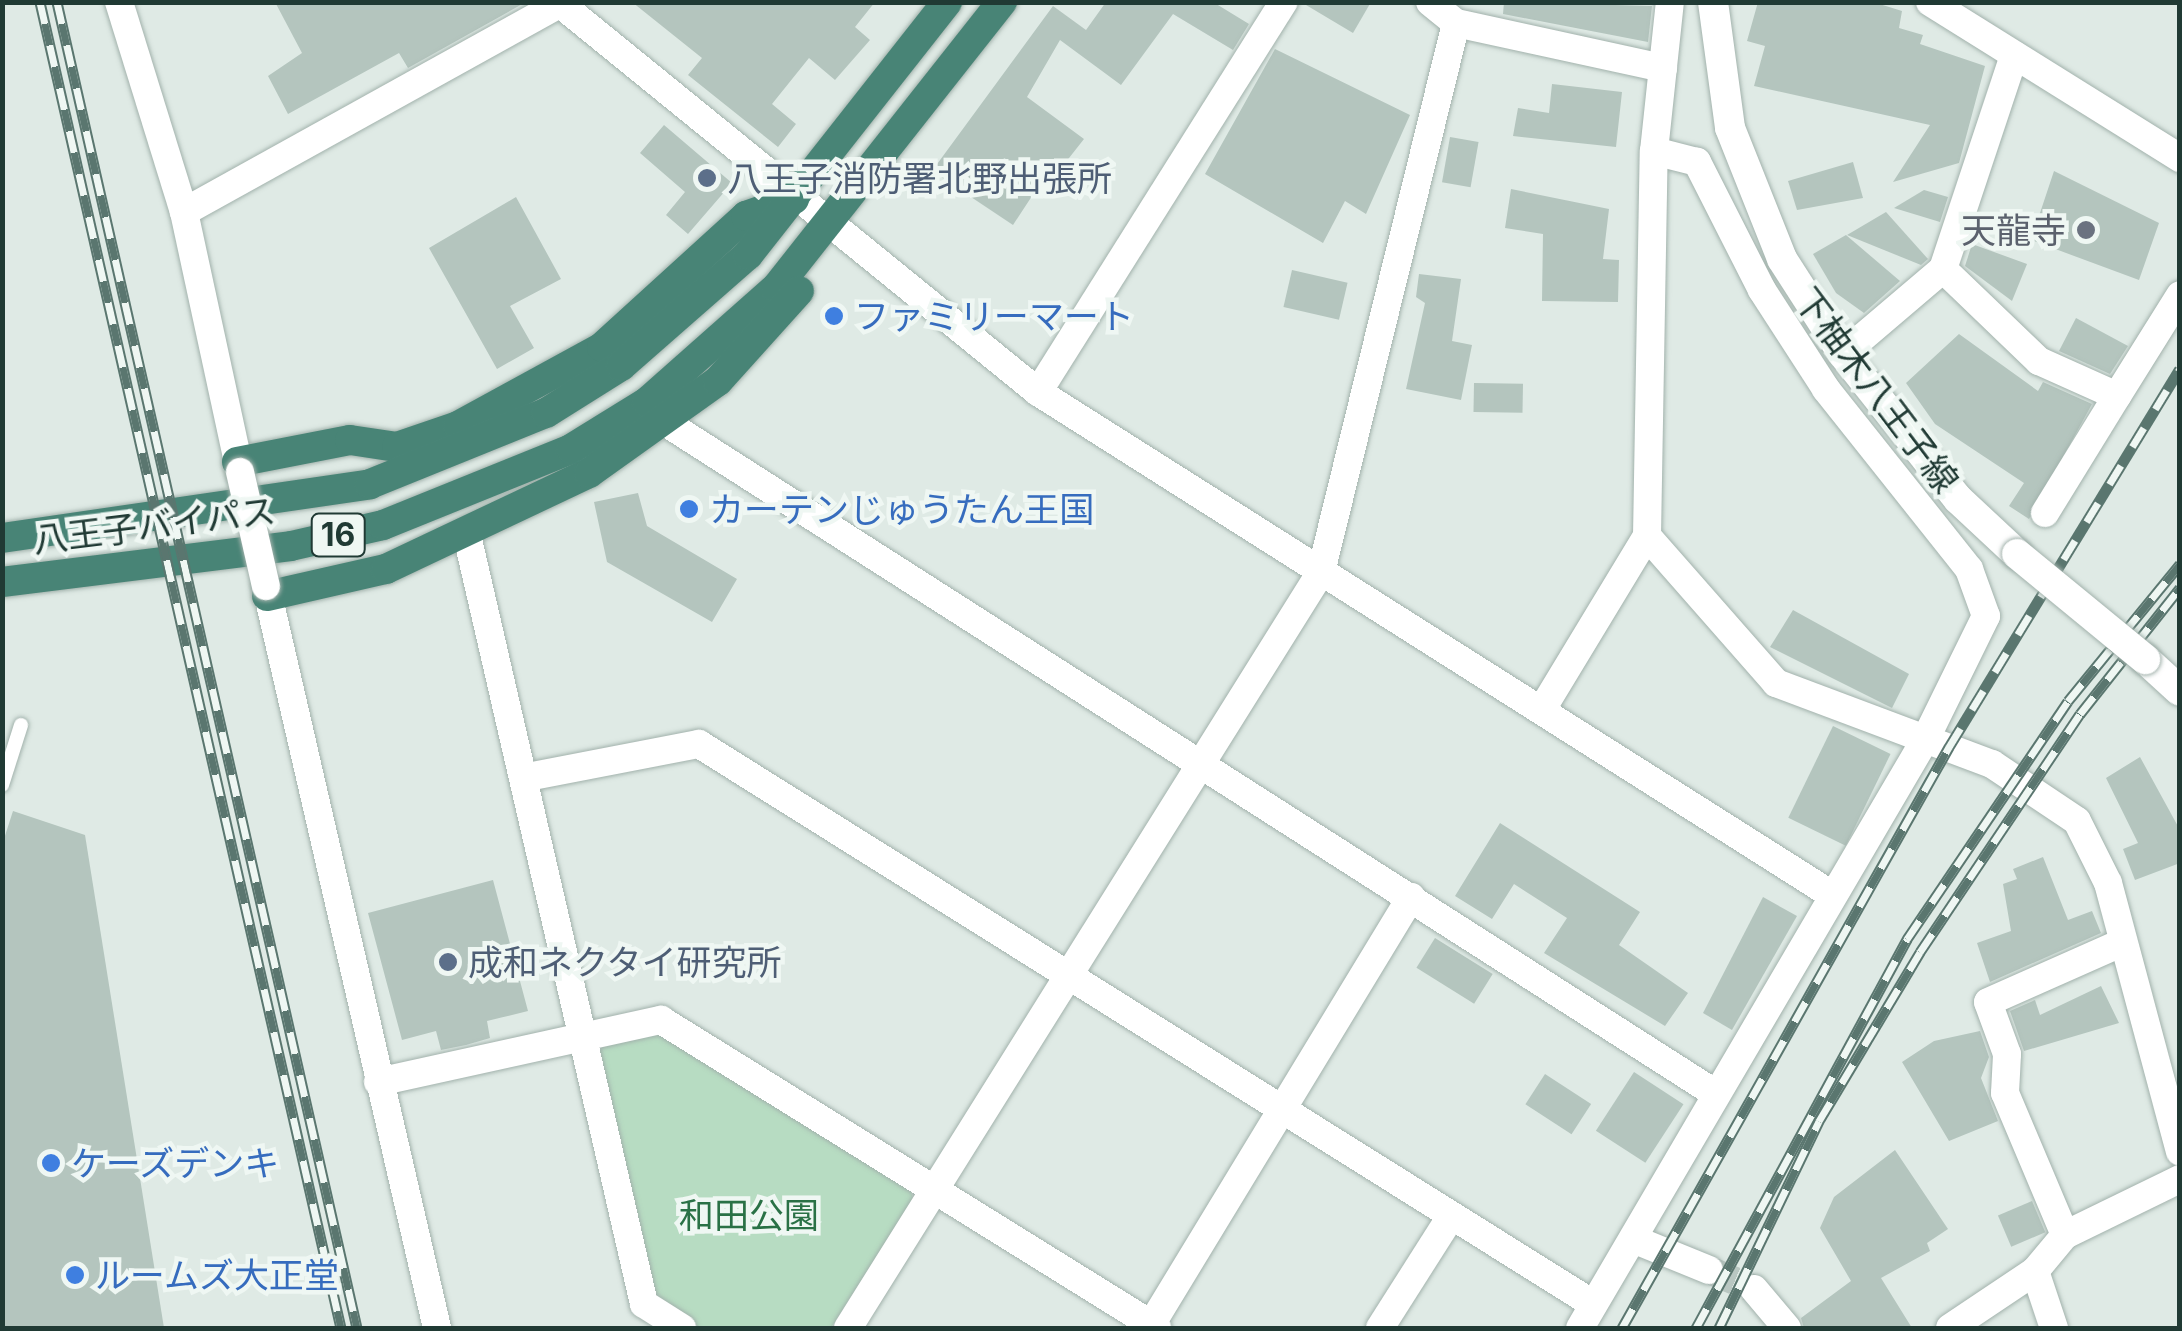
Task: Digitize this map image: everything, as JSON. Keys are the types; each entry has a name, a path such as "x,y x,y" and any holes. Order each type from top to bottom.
{"highway":[{"name":"八王子バイパス","path":"2,538 284,502 468,452 621,366 728,275 795,198 946,2"},
{"name":"八王子バイパス","path":"2,582 291,546 490,488 647,402 767,297 830,226 1002,2"},
{"path":"238,467 350,440 398,447 458,426 602,347 746,216 795,198"},
{"path":"266,591 386,569 668,424 796,295 830,226"}],"main road":[{"name":"下柚木八王子線","path":"1713,2 1744,172 1782,259 1843,354 1958,499 2016,554 2180,691"}],"street":[{"path":"119,2 184,212 266,591 437,1328"},
{"path":"1038,392 1284,2"},
{"path":"1430,2 1456,23 1662,68"},
{"path":"1544,706 1646,536 1654,151 1670,2"},
{"path":"1930,2 2180,158"},
{"path":"184,212 561,3 795,198 1038,392 1321,572 1544,706 1829,893"},
{"path":"848,1328 930,1190 1321,572 1456,23"},
{"path":"1843,354 1943,269 2014,55"},
{"path":"527,777 699,744 1451,1216 1587,1316 1829,893 1926,738 1986,616 1970,568 1826,389 1697,162 1654,151"},
{"path":"1943,269 2039,361 2116,396"},
{"path":"2046,514 2180,295"},
{"path":"668,424 1713,1092"},
{"path":"466,531 527,777 644,1304 682,1328"},
{"path":"1646,536 1776,683 1926,738 2015,776 2077,822 2108,882 2121,943 2180,1151"},
{"path":"378,1082 661,1020 1154,1327 1411,897"},
{"path":"2065,1235 2005,1093 2007,1054 1988,1002 2121,943"},
{"path":"1950,1328 2035,1272 2065,1235 2180,1179"},
{"path":"1380,1328 1451,1216"},
{"path":"1633,1239 1709,1270"},
{"path":"2035,1272 2054,1328"},
{"path":"1754,1289 1787,1328"}],"lane":[{"path":"2,785 21,725"}],"green space":[{"name":"和田公園","path":"658,1024 910,1188 913,1199 831,1328 700,1328 655,1301 598,1055 603,1044"}],"building":[{"path":"275,2 526,2 408,68 399,53 288,114 268,76 302,53"},
{"path":"632,2 875,2 855,27 870,40 835,80 809,58 772,104 796,124 778,147 688,75 702,58"},
{"path":"1106,2 1213,2 1249,24 1233,50 1173,14 1121,85 1060,40 1027,97 1084,139 1058,172 1051,167 1013,225 932,171 1053,6 1086,30"},
{"path":"1301,2 1371,2 1353,33"},
{"path":"1504,2 1652,6 1648,42 1503,14"},
{"path":"1758,2 1873,2 1902,11 1899,28 1923,35 1920,44 1985,66 1959,163 1893,182 1930,125 1754,86 1765,46 1747,41"},
{"path":"1275,49 1410,115 1366,214 1345,201 1323,243 1205,174"},
{"path":"1552,84 1622,92 1616,147 1513,136 1518,108 1549,113"},
{"path":"664,125 732,183 688,234 666,215 685,192 640,153"},
{"path":"1450,137 1479,142 1471,187 1442,182"},
{"path":"1853,162 1863,198 1797,210 1788,181"},
{"path":"2054,171 2159,223 2139,280 2031,240"},
{"path":"1511,189 1609,209 1603,259 1619,260 1618,302 1542,301 1543,234 1505,228"},
{"path":"1924,190 1948,197 1940,222 1894,208"},
{"path":"516,197 561,279 510,306 534,348 497,369 429,248"},
{"path":"1886,212 1928,259 1921,265 1847,235"},
{"path":"1846,235 1900,281 1864,313 1836,293 1813,254"},
{"path":"1972,244 2027,264 2012,301 1965,266"},
{"path":"1292,270 1348,283 1339,320 1283,307"},
{"path":"1419,274 1461,279 1452,341 1472,345 1461,400 1406,389 1425,303 1416,297"},
{"path":"2076,318 2128,346 2110,374 2059,351"},
{"path":"1959,334 2038,391 2043,382 2092,404 2029,519 2009,506 2024,483 1935,424 1906,383"},
{"path":"1474,383 1523,384 1522,413 1473,412"},
{"path":"638,493 647,526 737,579 712,622 607,562 594,502"},
{"path":"1793,610 1909,674 1892,708 1770,647"},
{"path":"1833,726 1891,754 1846,846 1788,818"},
{"path":"2140,757 2180,830 2180,863 2135,880 2123,849 2138,843 2106,778"},
{"path":"13,811 85,835 164,1328 2,1328 2,845"},
{"path":"1500,823 1640,912 1619,945 1688,993 1665,1026 1544,953 1567,918 1514,884 1492,919 1455,896"},
{"path":"2043,857 2068,920 2092,911 2101,933 1990,982 1977,943 2011,931 2003,884 2017,879 2013,869"},
{"name":"成和ネクタイ研究所","path":"493,880 528,1011 487,1021 490,1038 466,1045 441,1050 436,1031 402,1040 368,913"},
{"path":"1763,897 1797,916 1732,1030 1703,1013"},
{"path":"1435,938 1493,974 1474,1004 1416,968"},
{"path":"2101,986 2119,1023 2024,1051 2010,1011 2035,1000 2040,1015"},
{"path":"1980,1031 1989,1057 1981,1078 1998,1121 1949,1141 1902,1062 1934,1041"},
{"path":"1634,1072 1683,1104 1645,1163 1596,1131"},
{"path":"1545,1074 1591,1104 1572,1134 1525,1104"},
{"path":"1895,1150 1948,1229 1927,1243 1930,1251 1881,1278 1912,1328 1804,1328 1801,1318 1851,1281 1820,1228 1834,1197"},
{"path":"2032,1201 2045,1232 2011,1247 1998,1215"}],"tunnel":[{"path":"1709,1270 1754,1289"}],"railway":[{"path":"40,2 341,1328"},
{"path":"57,2 357,1328"},
{"path":"1622,1328 1949,747 2180,369"},
{"path":"1696,1328 1907,939 2068,701 2180,564"},
{"path":"1719,1328 1819,1121 1920,952 2080,714 2180,588"}],"place":[{"name":"八王子消防署北野出張所","path":"707,178"},
{"name":"天龍寺","path":"2086,230"},
{"name":"ファミリーマート","path":"834,316"},
{"name":"カーテンじゅうたん王国","path":"689,509"},
{"name":"成和ネクタイ研究所","path":"448,962"},
{"name":"ケーズデンキ","path":"51,1163"},
{"name":"ルームズ大正堂","path":"75,1275"}]}
